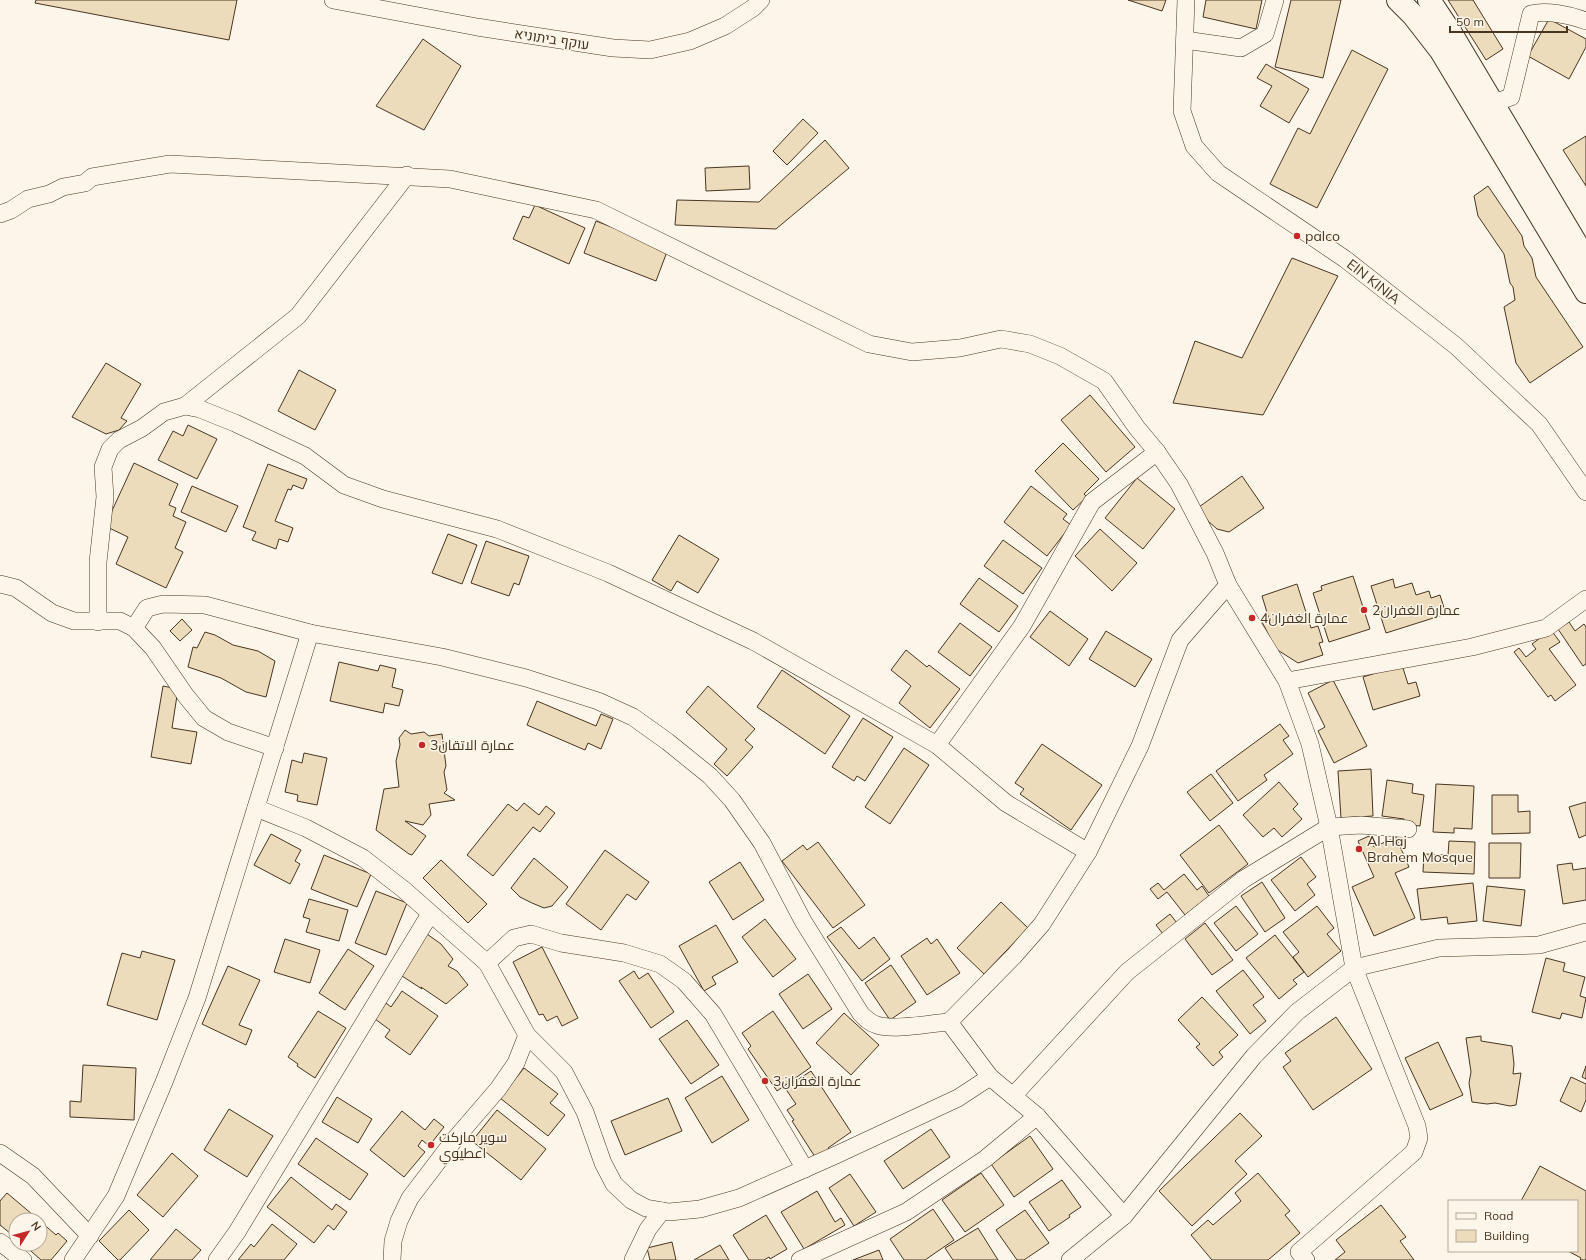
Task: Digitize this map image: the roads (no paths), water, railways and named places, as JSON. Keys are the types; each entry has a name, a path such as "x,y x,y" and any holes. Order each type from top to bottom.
{"main road":[{"path":"1398,0 1413,15 1441,51 1586,292"},
{"path":"1429,0 1449,30 1586,260"}],"street":[{"name":"עוקף ביתוניא","path":"333,0 477,28 613,48 650,50 690,41 725,26 753,8 761,0"},
{"name":"EIN KINIA","path":"1186,0 1182,111 1194,146 1218,172 1346,259 1456,346 1539,424 1586,492"},
{"path":"1185,40 1241,48 1265,34 1276,0"},
{"path":"1493,103 1511,97 1531,14 1539,12 1576,17 1586,21"},
{"path":"0,214 11,210 28,199 49,194 63,187 85,183 92,177 170,164 450,179 596,210 869,344 912,352 960,348 1001,338 1030,344 1060,356 1104,381 1138,428 1158,452 1179,484 1215,553 1228,585 1287,681 1310,744 1329,827 1354,968 1417,1126 1419,1138 1414,1152 1299,1257"},
{"path":"98,622 98,562 106,497 104,467 110,449 119,440 142,428 164,412 185,406 298,316 407,176"},
{"path":"185,406 200,409 235,423 305,456 344,485 384,499 497,529 608,573 753,641 937,745 1006,803 1088,852"},
{"path":"937,745 1022,626 1092,502 1158,452"},
{"path":"0,584 16,588 52,612 74,621 120,621 134,628 153,648 186,696 204,718 228,732 275,748"},
{"path":"134,628 147,608 162,604 205,605 310,633 442,657 526,678 598,701 633,717 668,742 710,776 732,800 762,843 803,921 861,1014 869,1022 878,1026 889,1028 949,1022 1014,956 1042,924 1088,852 1140,746 1180,640 1228,585"},
{"path":"1287,681 1472,647 1546,628 1586,599"},
{"path":"81,1257 90,1236 116,1196 164,1082 197,998 310,633"},
{"path":"256,808 306,828 362,858 403,889 487,963 527,1035 564,1072 585,1112 603,1163 614,1184 631,1200 646,1208 669,1212 700,1209 739,1198 958,1098 990,1077"},
{"path":"1013,1096 1127,972 1244,878 1329,827 1361,825 1408,829"},
{"path":"217,1260 237,1232 430,914"},
{"path":"1070,1260 1124,1216 1254,1056 1297,1012 1354,968 1439,948 1539,945 1586,932"},
{"path":"487,963 514,938 531,934 561,943 624,953 660,964 684,981 713,1014 805,1169"},
{"path":"949,1022 990,1077 1037,1116 1124,1216"},
{"path":"392,1260 393,1241 399,1221 410,1198 454,1139 498,1089 516,1063 527,1035"},
{"path":"800,1260 906,1212 985,1159 1037,1116"},
{"path":"0,1153 33,1176 90,1236"},
{"path":"633,1260 648,1229 662,1211"},
{"path":"0,1242 23,1260"}],"place":[{"name":"palco","path":"1297,236"},
{"name":"عمارة الغفران2","path":"1364,610"},
{"name":"عمارة الغفران4","path":"1252,618"},
{"name":"عمارة الاتقان3","path":"422,745"},
{"name":"Al Haj Brahem Mosque","path":"1359,849"},
{"name":"عمارة الغفران3","path":"765,1081"},
{"name":"سوير ماركت اعطيوي","path":"431,1145"}]}
